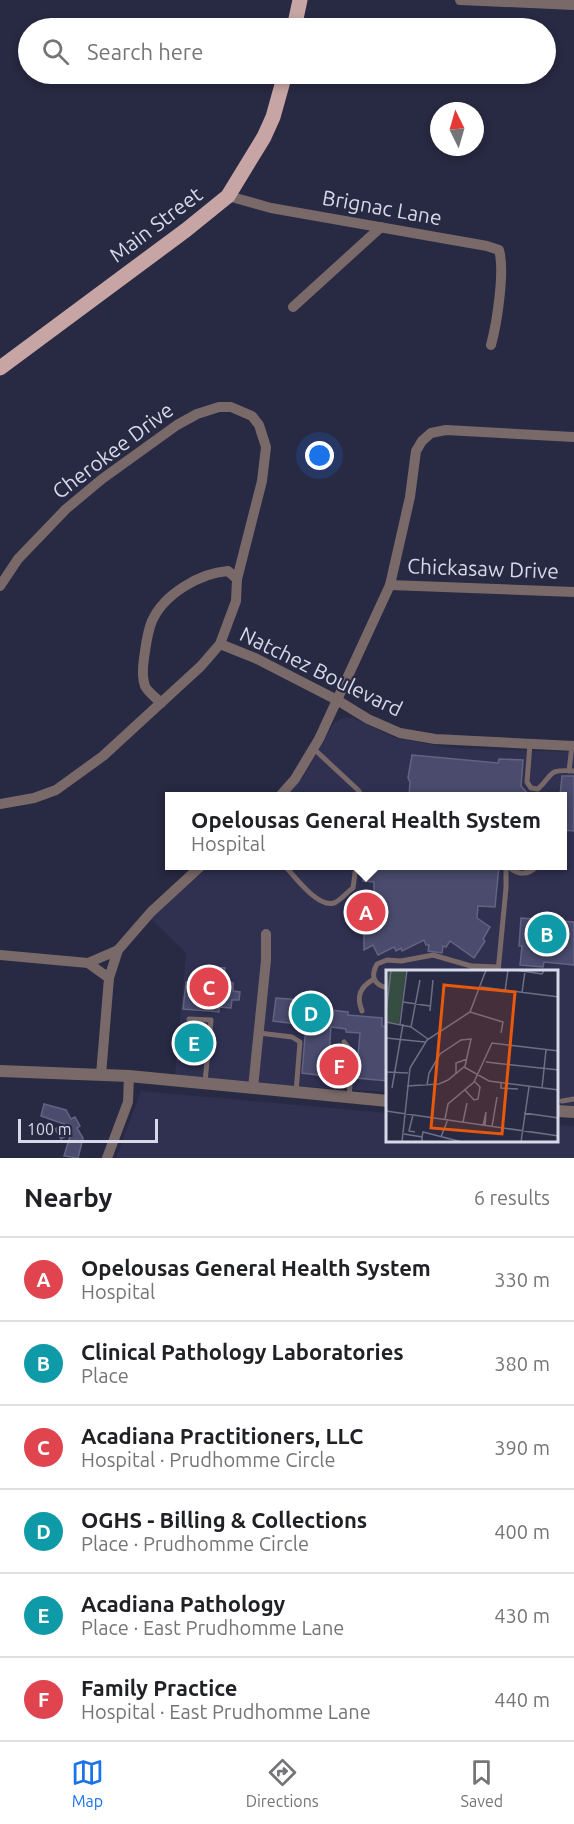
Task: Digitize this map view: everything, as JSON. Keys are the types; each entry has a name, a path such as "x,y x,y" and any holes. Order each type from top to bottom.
{"main road":[{"path":"296,18 300,0"},
{"name":"Main Street","path":"0,368 186,230 228,196 269,127 283,84"}],"street":[{"path":"460,0 574,5"},
{"name":"Brignac Lane","path":"228,196 271,208 499,250 502,262 496,327 491,345"},
{"path":"293,308 381,227"},
{"name":"Cherokee Drive","path":"0,586 18,559 84,494 177,425 197,414 219,407 231,407 252,416 259,425 266,447 262,481 237,579 236,601 220,644"},
{"path":"284,792 295,779 314,749 390,585 410,497 416,451 422,441 431,434 446,430 574,436"},
{"path":"161,703 145,687 145,653 153,619 167,601 185,587 216,572 228,571 237,579"},
{"name":"Chickasaw Drive","path":"390,585 574,592"},
{"name":"Natchez Boulevard","path":"0,804 34,798 56,790 103,756 201,666 220,644 255,658 337,700 368,719 400,733 435,739 573,746"},
{"path":"101,1075 109,978 118,950 151,912 197,870"},
{"path":"253,1088 266,934"},
{"path":"0,956 88,963 118,950"},
{"path":"88,963 109,978"},
{"path":"0,1071 129,1076 386,1101"},
{"path":"107,1158 128,1102 129,1076"},
{"path":"560,1106 574,1112"}],"lane":[{"path":"530,744 527,782 531,788 538,789 552,773 572,771 573,746"},
{"path":"314,749 359,792"},
{"path":"289,870 316,898 328,904 334,903 353,888 355,870"},
{"path":"386,988 379,986 374,979 374,969 377,964 387,960 401,961 433,955 471,966 498,970 507,870"},
{"path":"513,870 528,873 532,870"},
{"path":"506,888 516,872"},
{"path":"471,966 478,970"},
{"path":"362,1011 358,1001 359,996 366,983 374,979"},
{"path":"189,1018 211,1020 205,1084"},
{"path":"259,1033 292,1036 300,1042 296,1093"},
{"path":"344,1042 353,1053 349,1097"},
{"path":"560,1106 574,1099"}],"shaded area":[{"path":"342,718 353,718 396,738 452,748 574,752 574,1105 559,1104 559,970 386,970 386,1092 175,1075 186,953 150,918 205,870 567,870 567,792 289,792 303,778 334,723"},
{"path":"141,1091 386,1113 386,1143 559,1143 559,1125 574,1126 574,1158 116,1158"}],"building":[{"path":"412,755 498,763 499,759 523,760 521,786 526,792 409,792 408,778"},
{"path":"562,776 574,776 574,831 567,830 567,792 560,792"},
{"path":"364,870 499,870 495,907 478,906 477,918 490,927 483,939 485,941 474,958 450,941 446,947 443,946 442,953 428,951 429,945 426,945 424,940 402,951 401,948 396,951 394,947 378,955 373,945 364,950 364,924 379,917 374,906 374,882 363,881"},
{"path":"521,918 574,922 574,965 544,962 543,967 520,965"},
{"path":"209,967 225,968 223,982 233,983 233,991 240,992 239,1000 232,1000 231,1008 219,1007 219,1012 183,1009 186,982 198,983 199,973 208,974"},
{"path":"276,998 313,1001 312,1008 348,1012 348,1015 382,1018 382,1026 386,1027 386,1081 356,1078 360,1033 346,1032 346,1029 331,1027 329,1054 348,1058 346,1076 341,1075 341,1078 302,1073 306,1025 273,1021"},
{"path":"184,1028 205,1030 202,1059 182,1057"},
{"path":"44,1104 66,1110 71,1119 75,1117 80,1126 77,1128 83,1138 78,1158 64,1156 71,1133 61,1139 55,1129 64,1124 41,1116"}],"place":[{"name":"Opelousas General Health System","path":"366,912"},
{"name":"Clinical Pathology Laboratories","path":"547,934"},
{"name":"Acadiana Practitioners, LLC","path":"209,987"},
{"name":"OGHS - Billing & Collections","path":"311,1013"},
{"name":"Acadiana Pathology","path":"194,1043"},
{"name":"Family Practice","path":"339,1066"}]}
